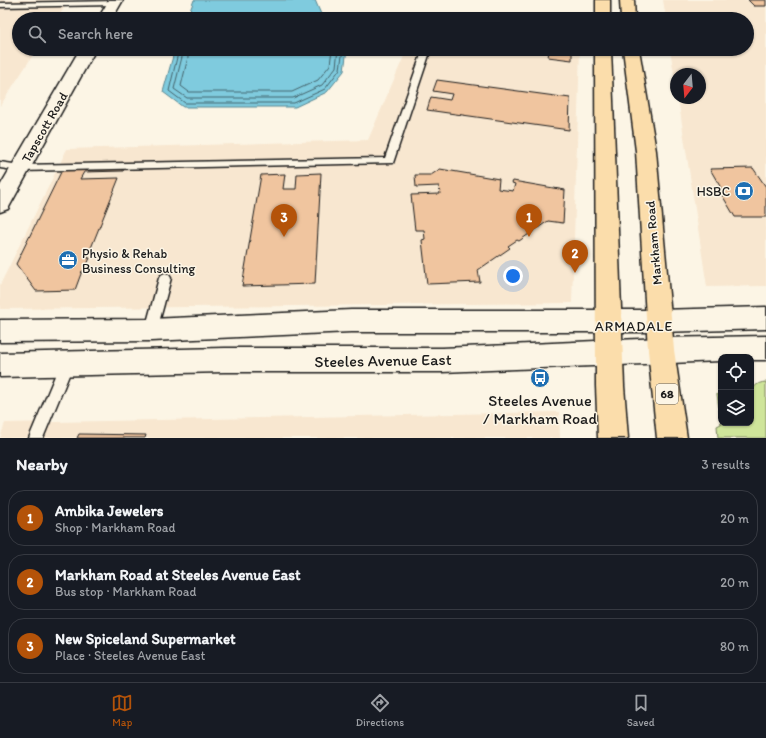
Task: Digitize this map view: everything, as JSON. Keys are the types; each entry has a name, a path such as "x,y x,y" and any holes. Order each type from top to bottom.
{"main road":[{"path":"603,0 603,12"},
{"path":"627,0 628,12"},
{"path":"109,12 115,1"},
{"name":"Tapscott Road","path":"0,204 84,56"},
{"path":"603,56 613,438"},
{"name":"Markham Road","path":"632,56 646,151 661,350 672,438"},
{"path":"0,331 150,330 351,321 659,320 766,318"},
{"name":"Steeles Avenue East","path":"0,365 225,360 442,360 661,350 766,348"}],"lane":[{"path":"0,5 115,1"},
{"path":"0,165 20,168 389,161 425,56"},
{"path":"150,330 165,278"},
{"path":"36,438 67,363"}],"shaded area":[{"path":"0,0 69,0 61,12 12,12 12,56 32,56 0,106"},
{"path":"663,0 766,0 766,286 707,287 679,104 706,104 706,68 673,68 671,56 754,56 754,12 665,12"},
{"path":"404,56 580,56 572,303 0,309 0,285 67,149 368,140"},
{"path":"559,412 560,438 0,438 5,423"}],"green space":[{"path":"766,382 766,438 718,438 718,426 754,426 754,388 759,383"}],"water":[{"path":"194,0 315,0 320,12 190,12"},
{"path":"173,56 346,56 344,71 327,92 295,107 183,107 163,92"}],"building":[{"path":"748,0 766,0 766,6 754,6"},
{"path":"572,56 572,60 548,57"},
{"path":"437,80 570,98 569,130 427,110 431,97 450,100 452,94 433,91"},
{"name":"HSBC","path":"753,168 766,187 766,217 735,217 722,195 725,195 710,169"},
{"path":"124,169 123,171 84,172 80,179 119,178 87,258 90,258 84,271 82,271 75,290 36,291 16,264 62,170"},
{"path":"440,169 499,179 498,189 513,191 515,184 512,183 513,181 565,190 563,223 548,221 519,241 517,240 508,246 510,248 478,270 480,282 427,284 422,240 425,239 424,230 415,230 411,195 440,194 439,186 416,187 415,175 431,175"},
{"path":"321,173 315,284 242,286 261,175 285,174 283,189 296,189 297,174"},
{"path":"79,434 146,435 145,438 77,438"}],"place":[{"name":"HSBC","path":"744,191"},
{"name":"New Spiceland Supermarket","path":"284,237"},
{"name":"Ambika Jewelers","path":"529,237"},
{"name":"Physio & Rehab Business Consulting","path":"68,260"},
{"name":"Markham Road at Steeles Avenue East","path":"575,273"},
{"name":"Steeles Avenue / Markham Road","path":"540,378"}],"district":[{"name":"ARMADALE","path":"634,326"}]}
